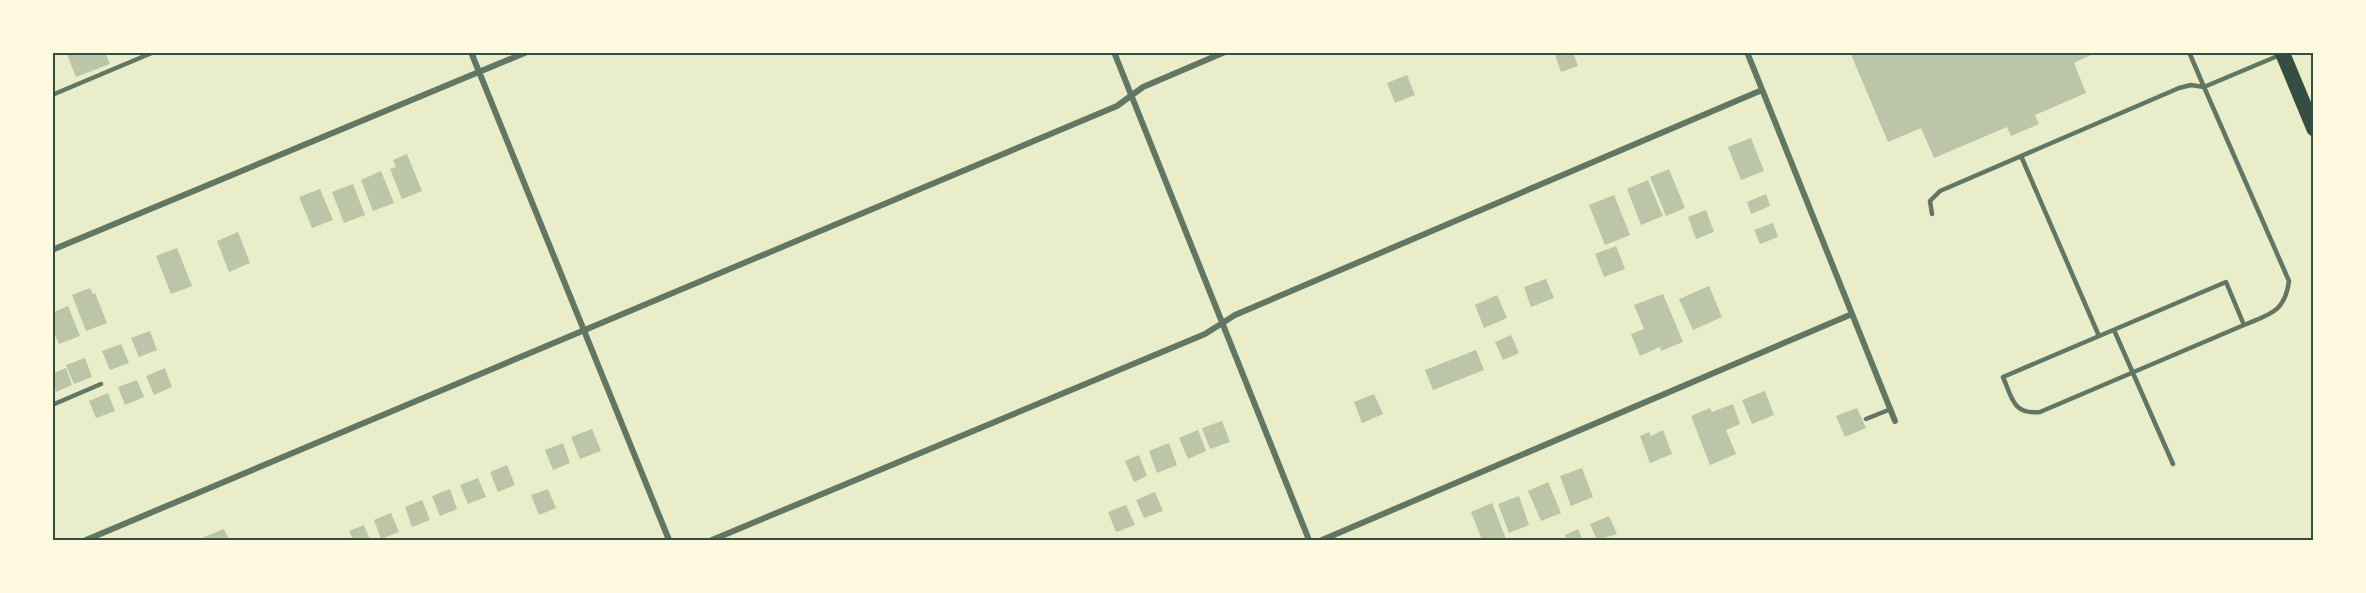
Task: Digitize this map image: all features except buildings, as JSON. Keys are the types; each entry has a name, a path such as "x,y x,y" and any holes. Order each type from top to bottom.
{"main road":[{"path":"2283,53 2313,129"},
{"path":"2290,72 2313,104"}],"street":[{"path":"471,52 669,540"},
{"path":"52,250 526,52"},
{"path":"1114,52 1309,540"},
{"path":"86,540 1117,106 1143,87 1226,52"},
{"path":"1747,52 1895,421"},
{"path":"712,540 1205,334 1235,315 1762,90"},
{"path":"1322,540 1852,314"}],"lane":[{"path":"52,95 154,52"},
{"path":"2189,52 2289,281 2287,299 2272,313 2133,373 2040,412 2028,414 2017,408 2003,377 2226,282 2244,325"},
{"path":"1932,214 1930,201 1940,191 2179,88 2192,85 2204,87 2283,53"},
{"path":"2021,156 2099,336"},
{"path":"2114,330 2173,464"},
{"path":"52,405 101,384"},
{"path":"1866,419 1891,410"}]}
